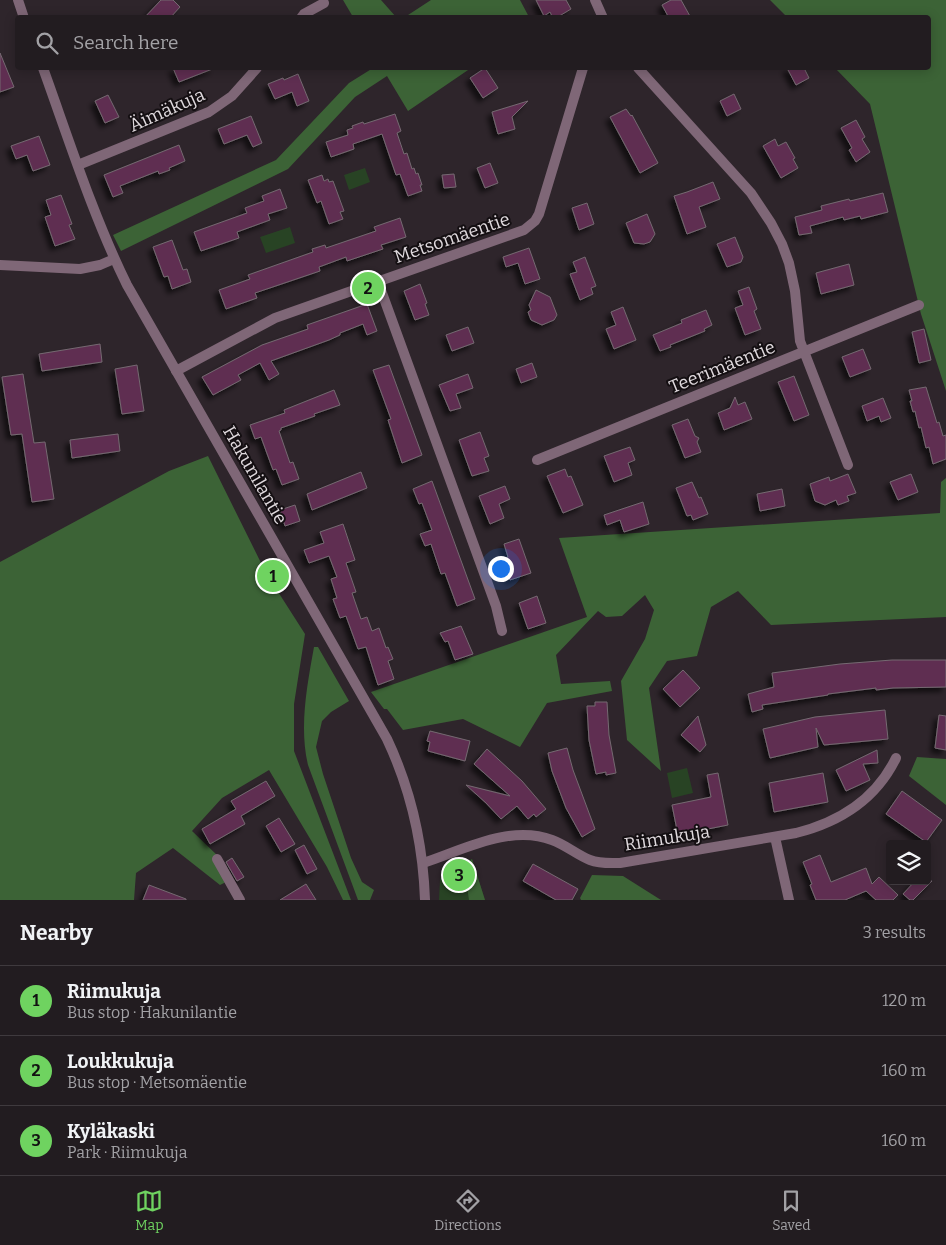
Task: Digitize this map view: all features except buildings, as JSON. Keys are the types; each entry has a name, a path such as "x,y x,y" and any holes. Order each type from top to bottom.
{"street":[{"path":"18,0 23,15"},
{"path":"596,0 602,15"},
{"path":"303,15 324,3"},
{"name":"Hakunilantie","path":"43,70 114,259 127,285 387,739 408,789 415,814 425,900"},
{"name":"Äimäkuja","path":"78,165 209,112 232,96 255,70"},
{"name":"Metsomäentie","path":"176,371 275,318 524,230 535,221 539,214 582,70"},
{"path":"640,70 751,193 771,223 789,263 795,291 798,331 804,352 848,465"},
{"path":"0,265 80,269 100,265 114,259"},
{"path":"378,282 496,606 502,631"},
{"name":"Teerimäentie","path":"537,460 919,305"},
{"name":"Riimukuja","path":"422,863 491,839 510,835 529,835 552,840 590,860 604,863 620,863 818,828 850,811 880,786 896,758"},
{"path":"775,837 789,900"},
{"path":"217,859 240,900"}],"green space":[{"path":"343,0 381,0 394,15 352,15"},
{"path":"431,0 520,0 528,15 408,15"},
{"path":"770,0 946,0 946,391 921,314 870,104 837,70 931,70 931,15 785,15"},
{"path":"370,70 468,70 408,111 387,76 355,97 288,169 121,251 113,235 276,160 349,83"},
{"path":"365,168 370,182 349,190 344,175"},
{"path":"290,227 295,243 266,253 260,237"},
{"path":"208,456 266,573 305,634 294,704 294,751 351,900 343,900 327,867 269,770 222,798 192,831 219,857 232,879 220,885 173,848 136,873 134,900 0,900 0,562 169,471"},
{"path":"946,478 946,617 771,625 738,591 711,607 697,656 667,661 649,688 661,771 627,740 621,681 645,639 654,610 645,595 622,616 606,617 598,611 556,655 561,684 610,681 612,691 547,703 520,747 463,719 403,730 371,692 587,617 559,538 940,513 941,482"},
{"path":"314,647 318,647 349,701 331,712 322,721 316,747 351,858 362,882 374,890 370,900 358,900 308,765 305,751 304,721"},
{"path":"917,757 946,759 946,805 909,776"},
{"path":"687,768 693,793 672,798 667,773"},
{"path":"472,859 485,900 439,900 440,880 444,870"},
{"path":"472,859 485,900 469,900 464,867"},
{"path":"592,875 623,876 661,900 581,900 580,898"}],"place":[{"name":"Loukkukuja","path":"368,288"},
{"name":"Riimukuja","path":"273,576"},
{"name":"Kyläkaski","path":"459,875"}]}
